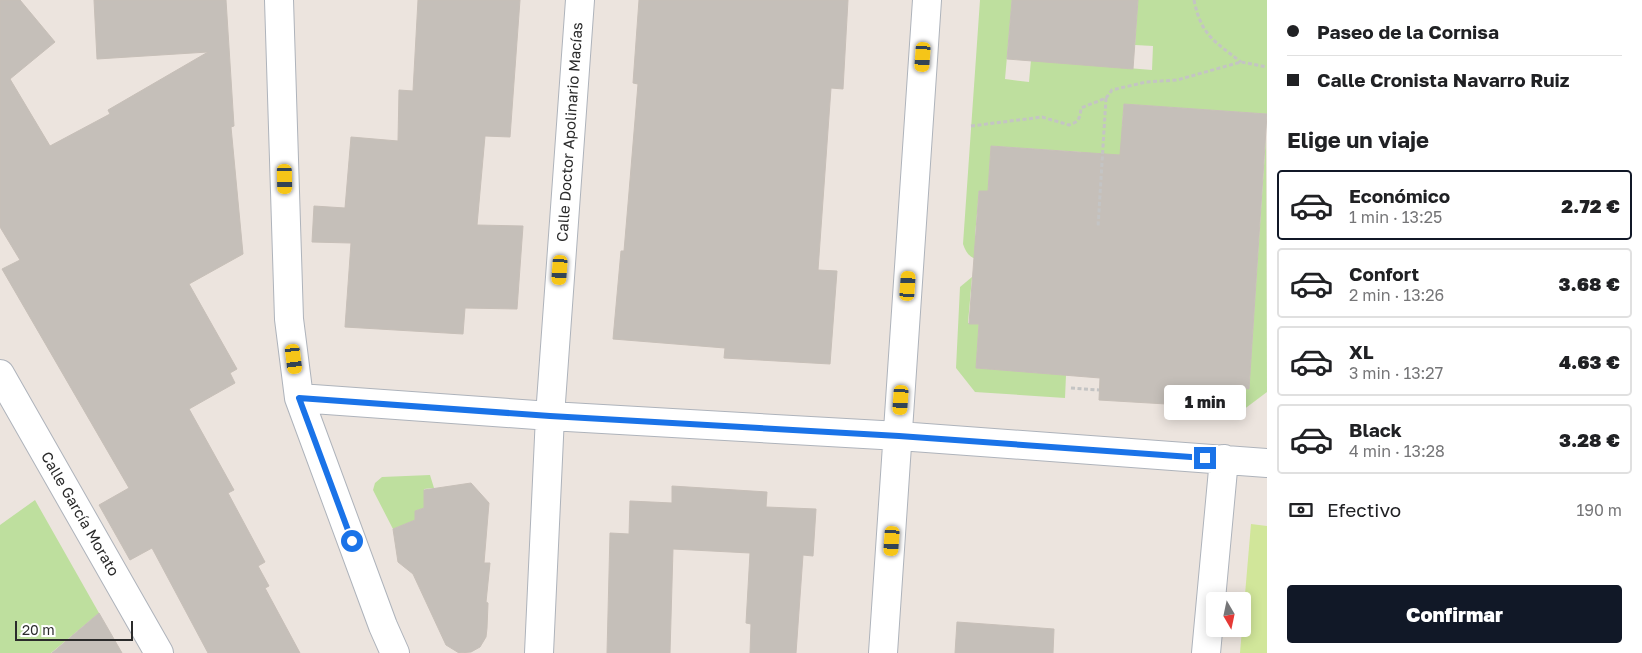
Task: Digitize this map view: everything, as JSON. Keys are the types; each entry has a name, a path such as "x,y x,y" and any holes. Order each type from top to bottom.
{"street":[{"path":"280,0 289,319 299,398 383,626 395,653"},
{"name":"Calle Doctor Apolinario Macías","path":"539,653 550,416 580,0"},
{"path":"884,653 927,0"},
{"name":"Calle García Morato","path":"0,374 160,653"},
{"path":"299,398 550,416 899,436 1264,463"},
{"path":"1206,653 1224,459"}],"path":[{"path":"1194,0 1201,26 1210,38 1241,62"},
{"path":"971,126 1042,116 1068,125 1078,121 1081,108 1106,98 1112,90 1146,82 1177,80 1241,62 1267,67"},
{"path":"1098,227 1106,98"},
{"path":"1071,388 1099,390"}],"green space":[{"path":"980,0 1012,0 1005,79 1029,82 1031,60 1152,70 1153,46 1135,45 1138,0 1267,0 1267,114 1124,104 1122,126 1138,127 1132,207 1078,195 1081,152 991,146 988,191 979,191 975,236 985,237 983,260 973,258 968,254 963,244"},
{"path":"1266,136 1267,392 1243,410 1200,406 1201,385 1249,388"},
{"path":"972,277 968,323 979,324 976,368 1066,375 1065,398 975,392 956,368 960,287"},
{"path":"430,475 434,488 424,489 424,508 415,511 415,520 393,529 373,490 375,483 382,477"},
{"path":"35,500 99,613 51,653 0,653 0,525"},
{"path":"1251,524 1267,526 1267,653 1240,653 1241,638 1251,638 1251,592 1245,592"}],"building":[{"path":"0,0 20,0 55,42 10,79 50,146 110,114 108,110 208,52 97,59 94,0 226,0 234,126 231,127 243,254 189,284 237,369 230,373 235,383 189,409 234,490 228,493 265,562 258,566 269,586 265,588 300,653 208,653 152,548 130,560 99,505 129,488 2,269 20,260 0,227"},
{"path":"418,0 520,0 510,137 485,136 477,225 523,226 517,309 465,308 463,334 345,327 351,243 312,242 314,206 345,208 351,137 398,141 399,90 413,91"},
{"path":"639,0 848,0 843,89 831,88 818,270 837,271 830,364 724,358 725,348 613,339 621,251 624,251 638,84 633,83"},
{"path":"1012,0 1138,0 1133,69 1007,59"},
{"path":"1124,104 1267,114 1249,389 1201,385 1200,406 1099,400 1100,378 976,368 979,324 969,324 979,191 988,191 991,146 1120,155"},
{"path":"471,483 489,503 484,563 490,563 486,602 488,603 487,628 486,637 480,647 471,652 459,653 446,645 413,574 398,562 393,529 415,520 415,511 424,508 424,490"},
{"path":"672,486 767,492 766,507 816,509 813,556 803,555 796,653 750,653 751,624 746,623 750,553 673,549 670,653 607,653 610,533 629,534 630,501 672,503"},
{"path":"99,613 122,653 52,653"},
{"path":"957,622 1054,629 1053,653 955,653"}],"route":[{"path":"352,541 299,398 550,416 899,436 1205,458"}]}
